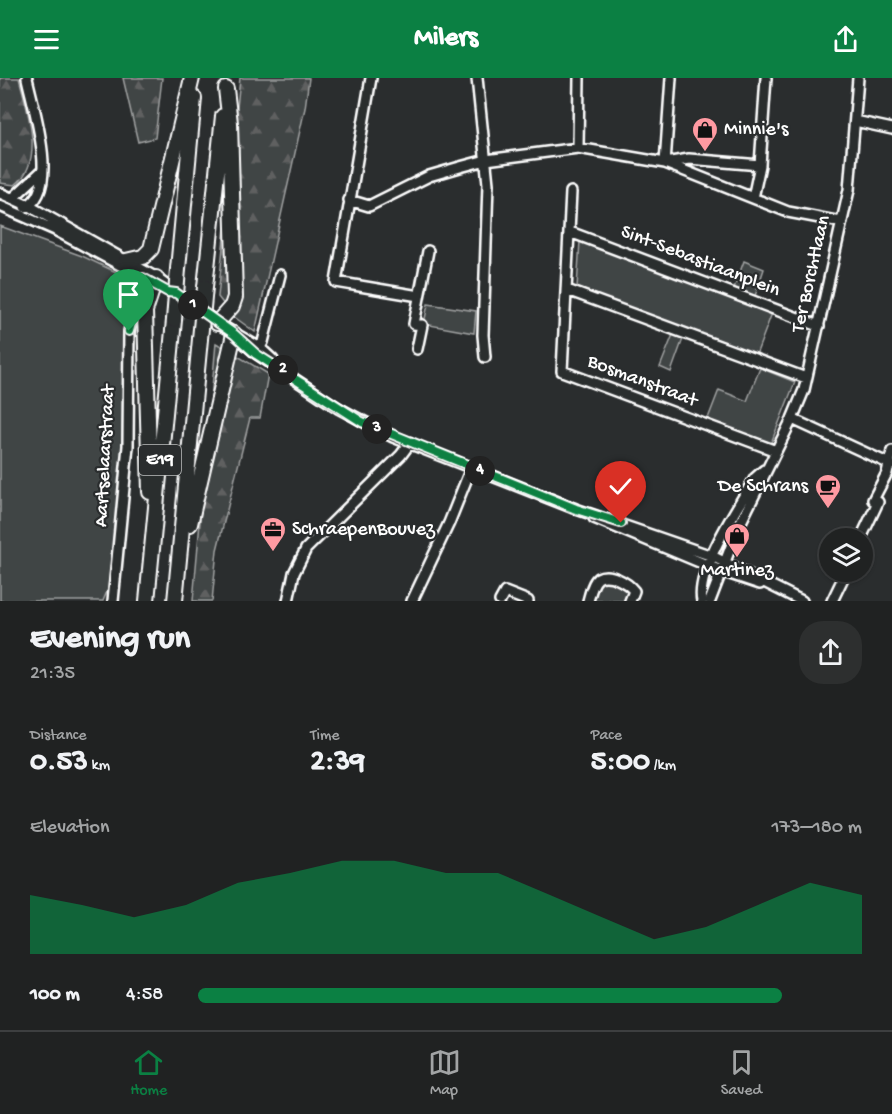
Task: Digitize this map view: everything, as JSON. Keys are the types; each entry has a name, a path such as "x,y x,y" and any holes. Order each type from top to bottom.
{"highway":[{"path":"126,261 147,255 151,249 194,78"},
{"name":"E19","path":"147,601 194,78"},
{"path":"217,323 232,306 235,297 230,123 226,84"},
{"name":"E19","path":"176,601 226,84"},
{"path":"151,280 145,311 152,552"},
{"path":"179,563 234,334"}],"street":[{"path":"27,78 44,156 39,193 41,210 49,217"},
{"path":"371,78 336,282 419,296"},
{"path":"477,78 488,184 483,335 485,357"},
{"path":"578,148 579,78"},
{"path":"665,163 671,78"},
{"path":"753,198 760,165 766,78"},
{"name":"Ter Borchtlaan","path":"710,601 724,561 766,468 792,419 806,378 849,190 858,78"},
{"path":"855,121 892,129"},
{"path":"349,200 369,206 429,176 486,160 578,148 665,163 788,212 841,222"},
{"path":"665,163 689,159 760,165"},
{"path":"13,198 42,172"},
{"name":"Bosmanstraat","path":"571,192 562,371 776,451"},
{"path":"0,193 49,217 126,261 168,292 176,293 283,370 362,422 576,509 712,556 802,601"},
{"path":"0,200 20,207 28,206 39,193"},
{"path":"0,206 56,230 151,280"},
{"name":"Sint-Sebastiaanplein","path":"570,232 819,326"},
{"path":"417,349 422,325 414,324 428,251"},
{"path":"259,351 280,275"},
{"name":"Aartselaarstraat","path":"113,601 128,446 129,331 151,280"},
{"path":"567,290 806,378"},
{"path":"792,419 891,464"},
{"path":"288,601 294,573 306,549 401,455 410,443"},
{"path":"866,528 878,502 873,500 891,464 892,451"},
{"path":"412,601 449,523 471,468"},
{"name":"Ter Borchtlaan","path":"702,601 702,589 712,556 755,478 766,468"},
{"path":"576,509 608,525 709,567 770,585"},
{"path":"588,601 594,584 599,578 608,576 630,585 634,591 630,601"},
{"path":"832,601 841,582"},
{"path":"500,601 505,592 528,601"}],"green space":[{"path":"0,78 19,78 32,134 30,163 24,175 15,185 0,183"},
{"path":"123,78 162,78 155,138 138,142"},
{"path":"240,78 309,78 305,108 255,332 233,316 218,297"},
{"path":"0,226 82,256 135,281 123,345 126,387 123,449 108,589 103,601 0,601"},
{"path":"580,241 772,313 756,355 577,288"},
{"path":"744,261 764,269 754,299 733,291"},
{"path":"428,304 476,311 474,333 424,324"},
{"path":"674,332 684,336 671,372 660,367"},
{"path":"216,343 268,374 260,418 250,418 217,550 212,601 193,601"},
{"path":"760,368 795,382 771,443 707,421 719,390 747,401"},
{"path":"604,580 618,584 628,591 628,601 591,601 596,587"}],"place":[{"name":"Minnie's","path":"705,153"},
{"name":"De Schrans","path":"828,510"},
{"name":"SchraepenBouvez","path":"273,553"},
{"name":"Martinez","path":"737,559"}],"route":[{"path":"129,331 143,278 168,292 176,293 234,334 256,354 362,422 393,437 576,509 621,523"}]}
